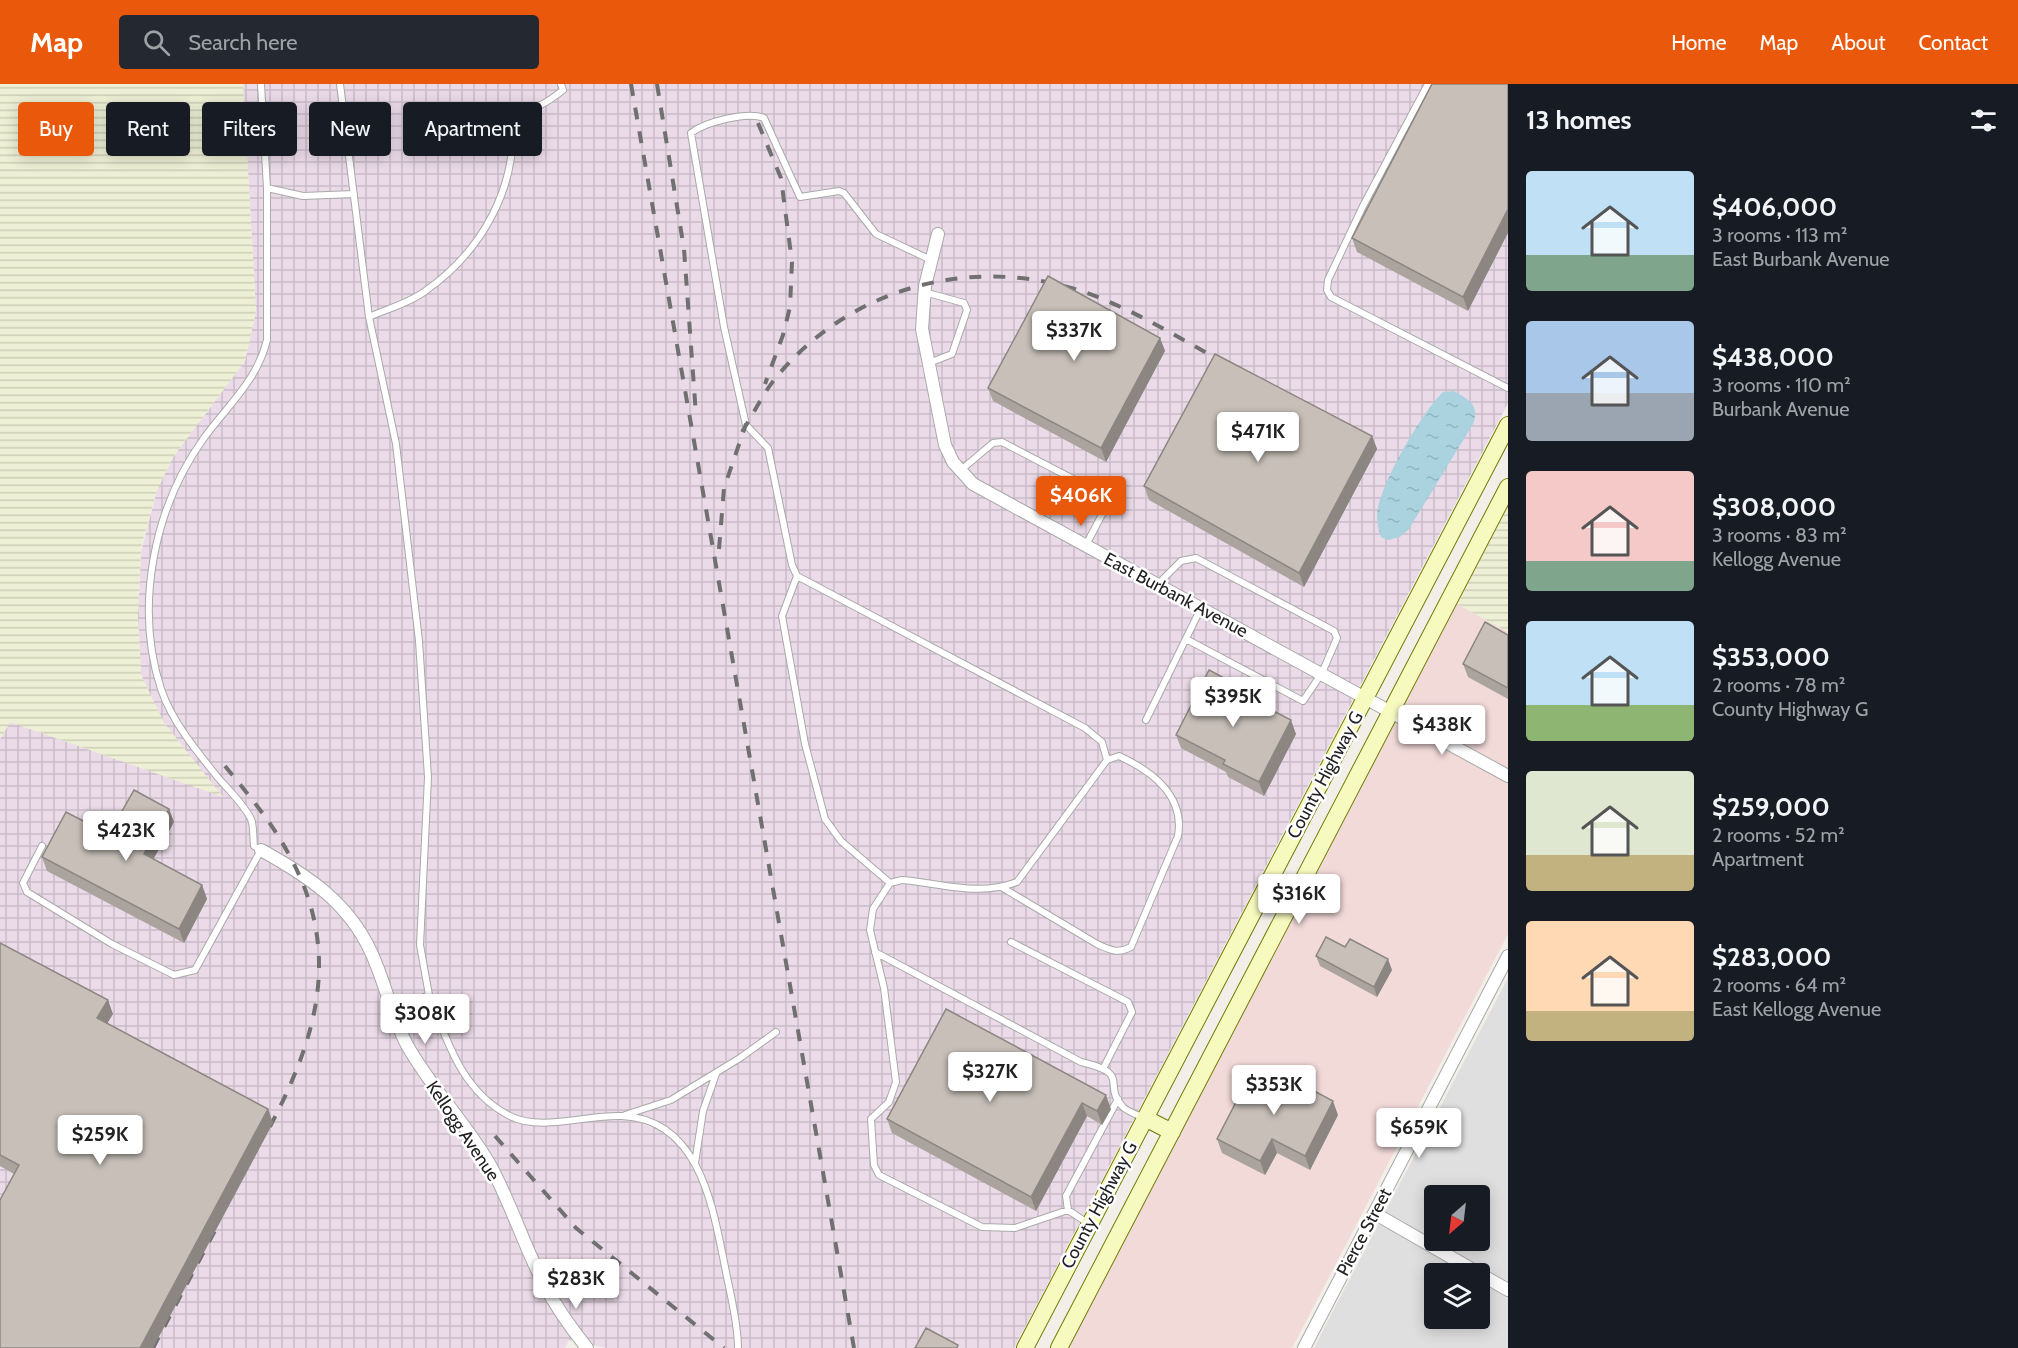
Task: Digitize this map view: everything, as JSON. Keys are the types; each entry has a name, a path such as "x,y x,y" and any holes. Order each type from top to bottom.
{"main road":[{"name":"County Highway G","path":"1024,1348 1508,425"},
{"name":"County Highway G","path":"1059,1348 1508,487"},
{"path":"1145,1118 1172,1132"}],"street":[{"name":"East Burbank Avenue","path":"938,234 924,292 922,329 940,429 953,462 960,471 987,493 1508,776"},
{"name":"Kellogg Avenue","path":"261,850 315,882 341,905 372,953 406,1043 422,1070 485,1157 497,1178 544,1286 587,1348"},
{"name":"Pierce Street","path":"1304,1348 1508,956"},
{"path":"1374,1213 1508,1290"}],"lane":[{"path":"42,846 23,884 27,892 112,944 174,975 195,970 261,850 254,846 252,821 182,730 161,690 153,657 150,600 158,540 177,483 190,458 249,383 262,361 268,315 267,188 261,84"},
{"path":"340,84 369,317 396,444 426,720 428,777 420,945 429,995 464,1074 479,1094 496,1108 512,1118 530,1121 624,1116 646,1119 666,1131 695,1163 712,1200 738,1348"},
{"path":"369,317 423,293 476,243 508,182 514,133 512,114 536,109 549,102 563,90 561,84"},
{"path":"1428,84 1363,206 1328,280 1327,290 1331,297 1508,388"},
{"path":"931,260 876,234 844,193 800,197 764,118 754,114 699,127 691,133 724,327 746,425 768,448 792,565 797,576 1084,728 1102,742 1107,760"},
{"path":"267,188 303,195 354,194"},
{"path":"924,292 964,303 968,310 952,354 928,363"},
{"path":"960,471 993,443 1002,442 1102,494 1108,498 1108,503 1085,546"},
{"path":"1157,585 1181,561 1189,558 1203,560 1334,631 1337,642 1322,673 1303,701 1186,639"},
{"path":"797,576 782,615 805,744 825,819 841,841 890,884"},
{"path":"1146,720 1201,608"},
{"path":"1003,888 1097,944 1113,951 1123,951 1131,947 1178,836 1180,823 1167,787 1138,765 1119,756 1107,760 1027,872 1017,882 1003,888 978,891 902,880 890,884 873,909 870,930 884,988 896,1082 889,1102 871,1119 874,1165 879,1174 982,1227 1015,1227 1068,1210"},
{"path":"1011,942 1128,1002 1132,1012 1104,1067"},
{"path":"875,952 1081,1062 1104,1067 1114,1080 1118,1099 1124,1108 1145,1118"},
{"path":"394,1011 429,995"},
{"path":"624,1116 671,1100 717,1073 776,1032"},
{"path":"695,1163 703,1110 717,1073"},
{"path":"1090,1224 1068,1210 1066,1196 1118,1099"}],"shaded area":[{"path":"243,84 1508,84 1508,403 1014,1348 606,1348 569,1340 565,1348 0,1348 0,739 10,722 222,796 164,723 141,675 138,616 141,552 157,490 173,457 245,361 256,311 247,156 297,156 297,102 244,102"},
{"path":"1457,604 1508,632 1508,934 1292,1348 1067,1348"},
{"path":"1508,978 1508,1348 1314,1348"}],"green space":[{"path":"0,84 243,84 244,102 202,102 202,156 247,156 256,311 245,361 173,457 157,490 141,547 138,616 141,675 164,723 223,797 10,722 0,739"},
{"path":"1508,506 1508,632 1457,604"}],"water":[{"path":"1454,391 1472,404 1475,413 1473,424 1409,529 1400,537 1388,540 1381,537 1377,514 1393,468 1413,432 1434,402 1443,392"}],"building":[{"path":"1432,84 1508,84 1508,209 1463,297 1352,238"},
{"path":"1048,276 1160,338 1101,448 988,388"},
{"path":"1215,354 1372,436 1299,573 1144,486"},
{"path":"1485,622 1508,635 1508,688 1463,664"},
{"path":"1209,670 1226,679 1221,688 1258,708 1260,704 1291,720 1259,782 1223,764 1225,760 1176,735"},
{"path":"134,790 169,809 144,854 202,885 179,929 42,857 66,812 122,841 134,820 121,813"},
{"path":"1326,937 1345,947 1350,939 1388,959 1374,987 1316,956"},
{"path":"0,943 108,1000 97,1018 268,1109 140,1348 0,1348 0,1200 19,1165 0,1155"},
{"path":"946,1009 1106,1095 1097,1111 1082,1103 1031,1197 887,1119"},
{"path":"1253,1069 1274,1081 1279,1072 1333,1101 1305,1156 1272,1139 1260,1161 1217,1139"},
{"path":"926,1328 958,1345 957,1348 915,1348"}],"railway":[{"path":"631,84 854,1348"},
{"path":"657,84 684,249 696,415"},
{"path":"758,123 781,178 792,262 790,307 783,335 765,384"},
{"path":"742,432 779,374 811,342 847,316 885,297 927,284 970,277 1013,277 1057,284 1100,298 1150,321 1229,365"},
{"path":"719,549 724,488 746,424"},
{"path":"1359,435 1380,446"},
{"path":"225,766 266,818 287,851 305,889 315,925 319,961 317,996 310,1031 298,1066 265,1136"},
{"path":"495,1136 576,1228 724,1348"},
{"path":"153,1348 220,1221"}]}
